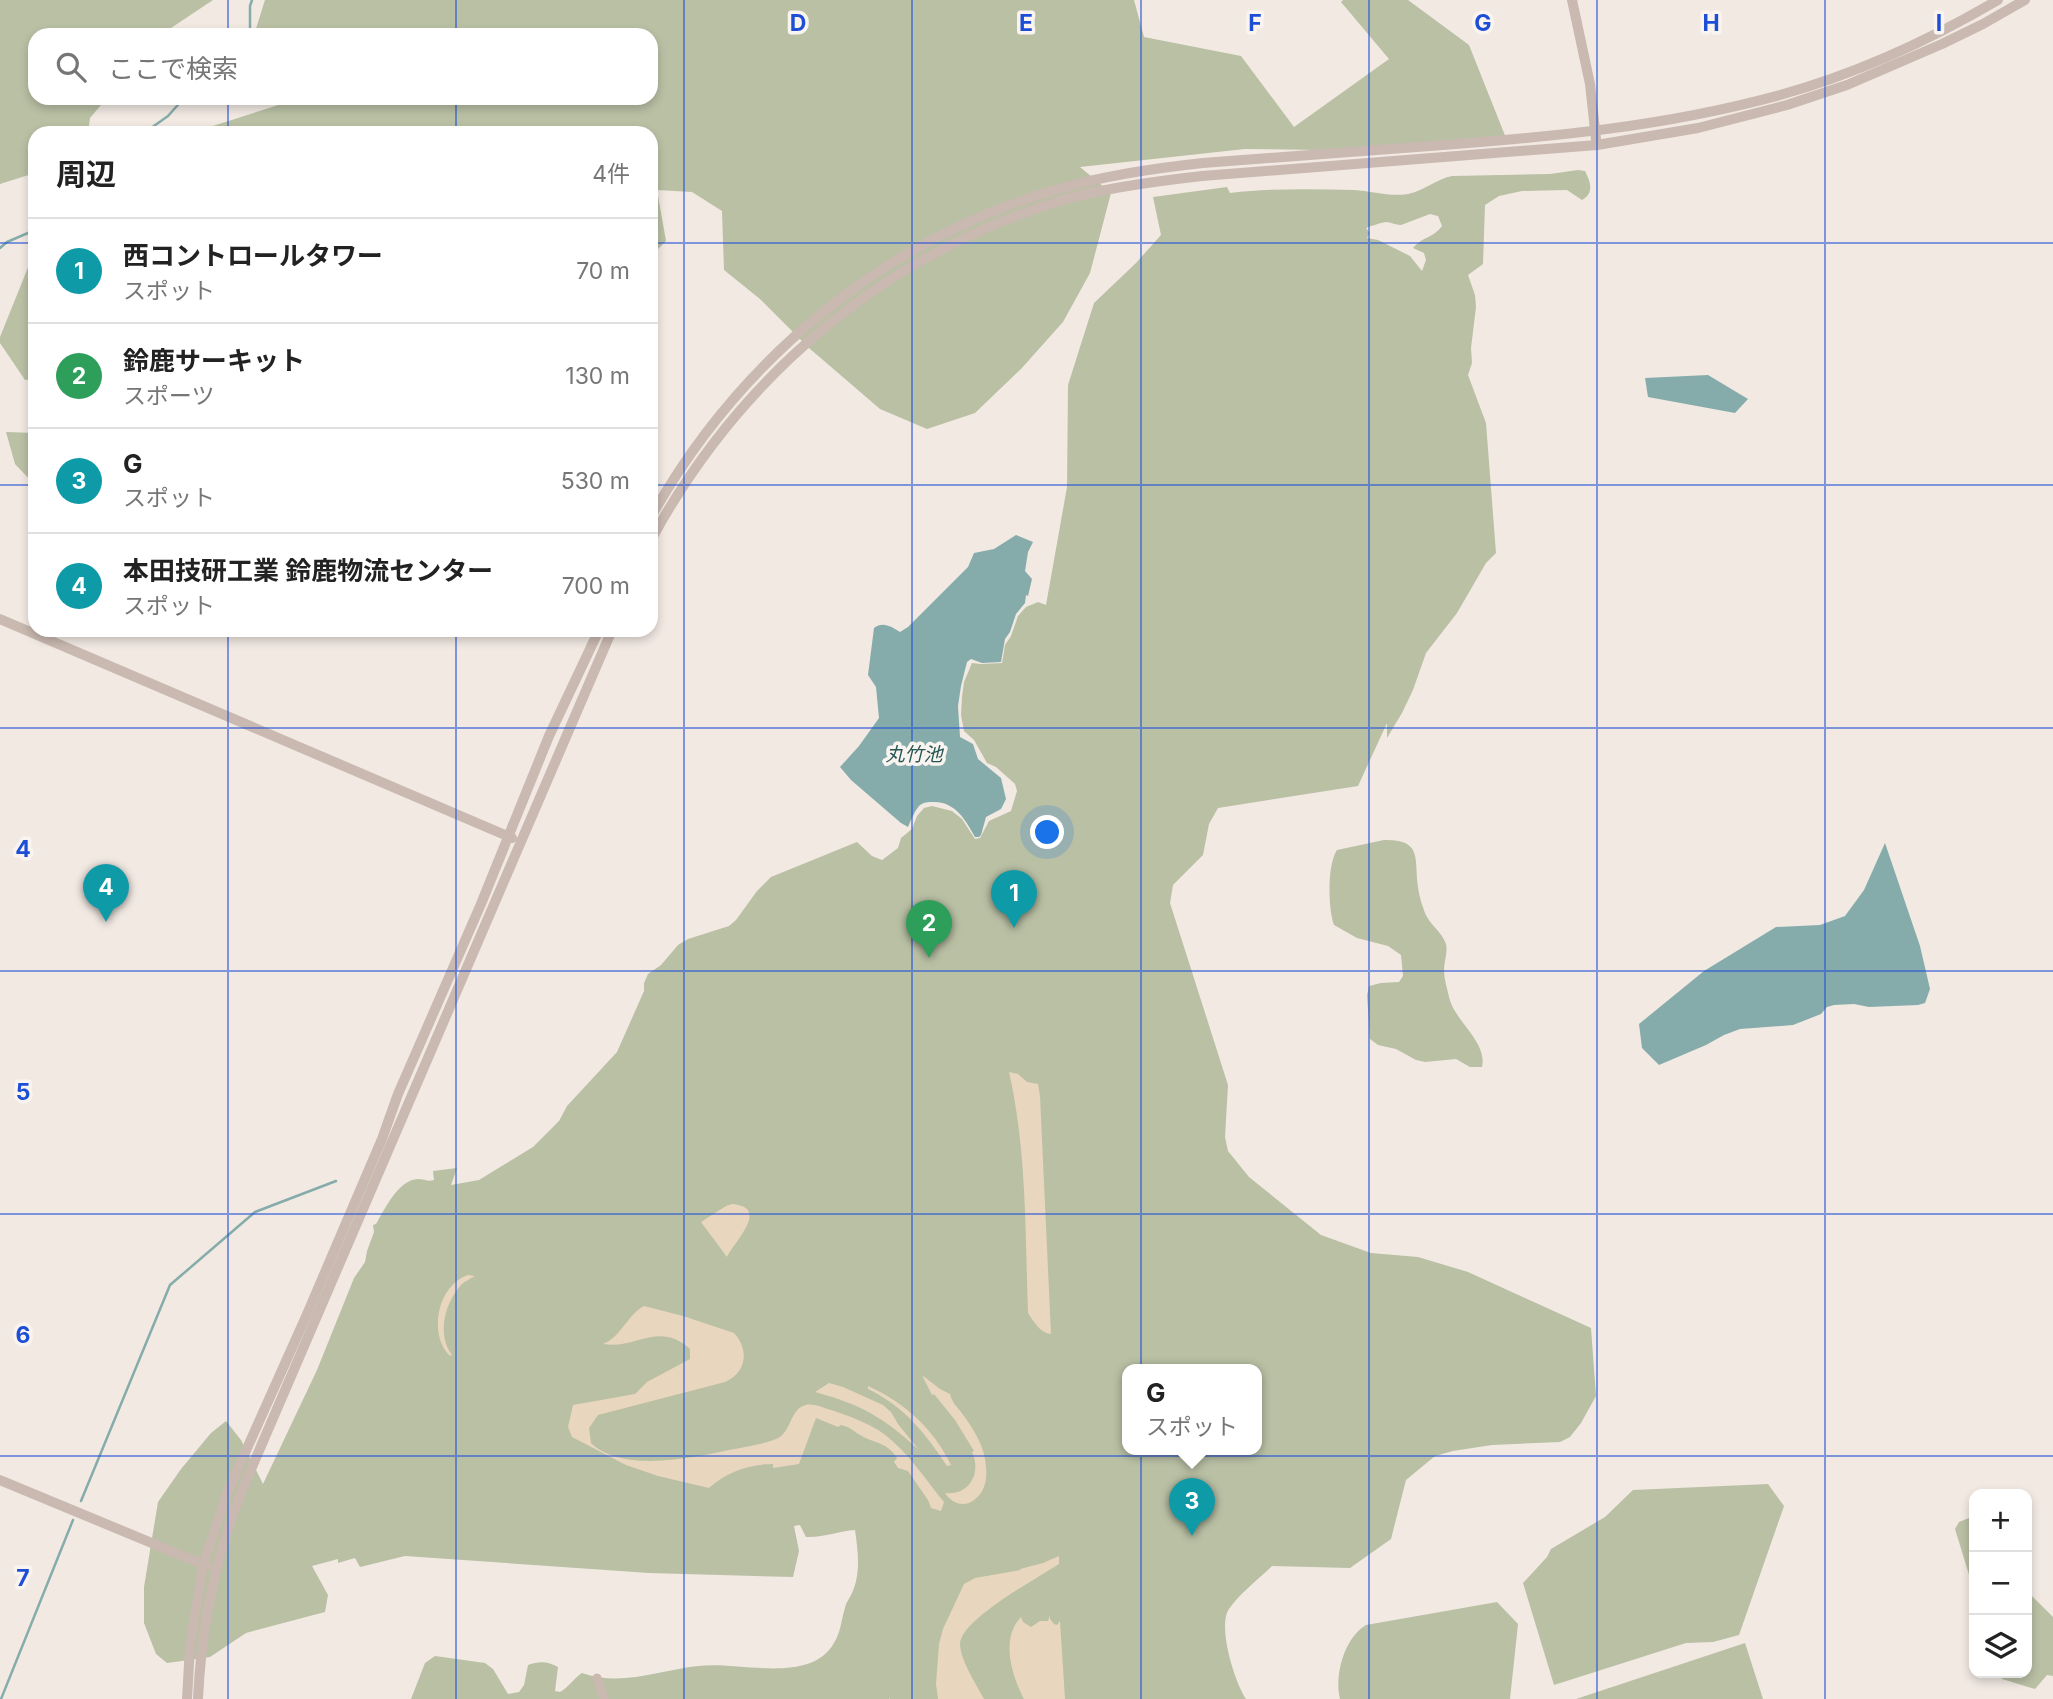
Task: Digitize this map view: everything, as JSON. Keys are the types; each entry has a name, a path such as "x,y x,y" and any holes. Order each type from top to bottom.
{"street":[{"path":"1572,0 1590,84 1597,145"},
{"path":"658,506 684,463 733,398 800,330 916,247 981,217 1062,188 1160,168 1552,137 1697,115 1783,94 1891,55 1998,0"},
{"path":"658,528 693,471 743,405 809,340 922,259 999,223 1068,199 1161,181 1216,174 1597,145 1698,128 1800,101 1847,85 1930,50 2022,1"},
{"path":"0,619 28,631"},
{"path":"42,637 521,842"},
{"path":"187,1699 190,1646 202,1565 228,1491 382,1139 397,1094 481,904 549,736 596,637"},
{"path":"198,1699 202,1647 225,1533 609,637"},
{"path":"0,1480 216,1570"},
{"path":"597,1678 604,1699"}],"green space":[{"path":"0,0 213,0 171,28 28,28 28,105 101,105 90,118 89,126 28,126 28,175 0,184"},
{"path":"265,0 1134,0 1144,37 1241,56 1294,127 1389,59 1341,2 1408,0 1469,45 1506,138 1318,150 1245,149 1080,167 1111,193 1090,273 1063,322 1021,369 975,413 927,429 880,409 809,348 760,299 724,270 722,211 692,192 658,190 658,126 213,126 278,105 658,105 658,28 256,28"},
{"path":"1578,170 1585,171 1590,184 1590,191 1582,200 1567,190 1522,191 1499,196 1485,205 1483,264 1468,275 1476,307 1472,363 1468,375 1486,423 1496,553 1486,563 1457,613 1426,653 1402,713 1387,738 1387,723 1358,786 1218,808 1209,824 1203,855 1173,885 1170,903 1228,1085 1225,1137 1228,1151 1249,1177 1321,1235 1371,1253 1418,1257 1468,1272 1591,1328 1596,1396 1570,1437 1560,1442 1492,1445 1435,1456 1406,1480 1391,1539 1350,1568 1272,1566 1238,1598 1226,1617 1229,1654 1246,1699 411,1699 425,1663 435,1656 485,1663 493,1669 508,1694 519,1692 524,1685 528,1665 540,1662 558,1667 555,1691 560,1692 582,1673 597,1677 626,1678 698,1666 772,1668 808,1664 823,1656 836,1639 855,1585 858,1554 855,1530 806,1537 800,1525 794,1526 799,1551 793,1577 649,1573 405,1556 360,1567 355,1558 338,1563 338,1559 312,1566 328,1595 325,1612 246,1633 210,1657 167,1663 156,1654 144,1623 144,1587 158,1502 211,1433 226,1421 241,1440 263,1484 317,1370 354,1278 365,1262 374,1232 373,1225 404,1184 418,1179 434,1180 433,1171 457,1168 451,1185 479,1180 533,1147 559,1121 567,1106 617,1052 644,991 648,974 688,939 729,926 771,877 857,842 872,856 882,860 898,848 901,838 912,829 917,816 924,808 932,806 952,811 962,819 975,839 980,838 989,821 1011,811 1017,791 1015,784 996,767 987,763 974,740 964,731 961,715 964,682 972,663 1002,663 1005,645 1018,616 1026,607 1038,602 1046,605 1067,487 1068,385 1094,303 1161,235 1153,197 1227,187 1230,193 1323,189 1401,195 1452,176 1550,174","holes":["1430,214 1438,216 1442,226 1413,248 1424,253 1426,260 1422,271 1410,256 1378,240 1367,238 1370,233 1366,228 1368,227 1386,222 1401,225"]},
{"path":"658,196 666,241 658,249"},
{"path":"28,267 28,380 25,380 0,343"},
{"path":"6,432 28,433 28,478 15,464"},
{"path":"1384,840 1405,843 1414,853 1418,890 1423,907 1446,944 1444,973 1449,997 1457,1015 1476,1040 1483,1058 1482,1067 1470,1067 1456,1059 1425,1062 1416,1060 1396,1049 1378,1045 1370,1039 1367,995 1369,986 1399,982 1403,976 1401,955 1388,946 1357,938 1334,925 1330,876 1337,850"},
{"path":"1768,1484 1784,1506 1739,1635 1713,1642 1686,1643 1554,1685 1523,1583 1551,1549 1605,1517 1633,1490"},
{"path":"1969,1518 1969,1575 1955,1529 1959,1522"},
{"path":"2032,1596 2053,1617 2053,1676 2047,1675 2035,1689 2002,1679 2032,1678"},
{"path":"1497,1602 1518,1624 1510,1699 1340,1699 1338,1680 1343,1658 1352,1639 1366,1625"},
{"path":"1745,1643 1763,1699 1576,1699"}],"sand":[{"path":"1009,1072 1018,1074 1027,1082 1038,1084 1040,1096 1051,1334 1040,1329 1028,1313 1022,1162"},
{"path":"732,1204 749,1211 749,1218 747,1226 727,1257 701,1222"},
{"path":"468,1275 475,1276 455,1293 444,1320 447,1347 452,1355 450,1356 439,1336 439,1311 449,1289 457,1280"},
{"path":"644,1306 734,1333 742,1347 743,1360 738,1373 725,1382 598,1415 589,1428 591,1443 604,1452 620,1458 658,1461 759,1444 781,1436 800,1407 815,1405 865,1423 893,1441 944,1502 941,1511 931,1508 908,1471 898,1468 894,1462 897,1458 889,1449 847,1427 838,1427 816,1418 799,1464 773,1468 773,1464 747,1467 731,1473 709,1488 626,1465 572,1437 568,1427 573,1405 635,1394 647,1382 690,1359 690,1349 668,1337 657,1336 615,1345 603,1344 615,1336"},
{"path":"922,1375 950,1394 981,1445 986,1480 981,1493 968,1503 955,1502 945,1493 961,1491 967,1487 974,1475 974,1451 955,1420 934,1394 932,1395"},
{"path":"829,1383 883,1405 919,1450 871,1414 815,1392"},
{"path":"868,1386 894,1400 917,1418 936,1440 951,1465 947,1466 931,1443 903,1412 868,1389"},
{"path":"1059,1556 1059,1564 985,1612 963,1635 960,1645 963,1658 984,1699 938,1699 936,1684 939,1644 964,1584 975,1578 1021,1570"},
{"path":"1050,1615 1054,1624 1057,1625 1060,1621 1065,1699 1024,1699 1012,1669 1011,1636 1021,1617 1023,1622 1031,1627 1040,1621 1048,1621"}],"water":[{"path":"1708,375 1748,399 1735,413 1648,397 1645,378"},
{"name":"丸竹池","path":"1016,535 1033,542 1028,552 1025,571 1032,579 1028,596 1026,595 1025,603 1016,614 1005,639 1001,662 982,663 971,659 967,662 958,706 960,737 973,744 978,759 1001,778 1006,799 1001,809 986,817 979,837 975,837 954,809 942,803 928,802 921,805 908,827 851,780 840,767 879,718 876,687 868,675 874,628 884,625 900,632 908,627 968,567 974,553 994,549"},
{"path":"1885,843 1920,946 1930,989 1925,1003 1869,1007 1854,1004 1834,1005 1827,1007 1821,1014 1793,1025 1740,1029 1659,1065 1642,1048 1639,1024 1704,971 1776,927 1820,925 1845,916 1864,890"}],"waterway":[{"path":"250,28 252,0"},
{"path":"154,126 178,105"},
{"path":"0,248 28,233"},
{"path":"81,1501 170,1285 255,1212 336,1181"},
{"path":"1,1699 73,1520"}],"place":[{"name":"本田技研工業 鈴鹿物流センター","path":"106,922"},
{"name":"西コントロールタワー","path":"1014,928"},
{"name":"鈴鹿サーキット","path":"929,958"},
{"name":"G","path":"1192,1536"}]}
